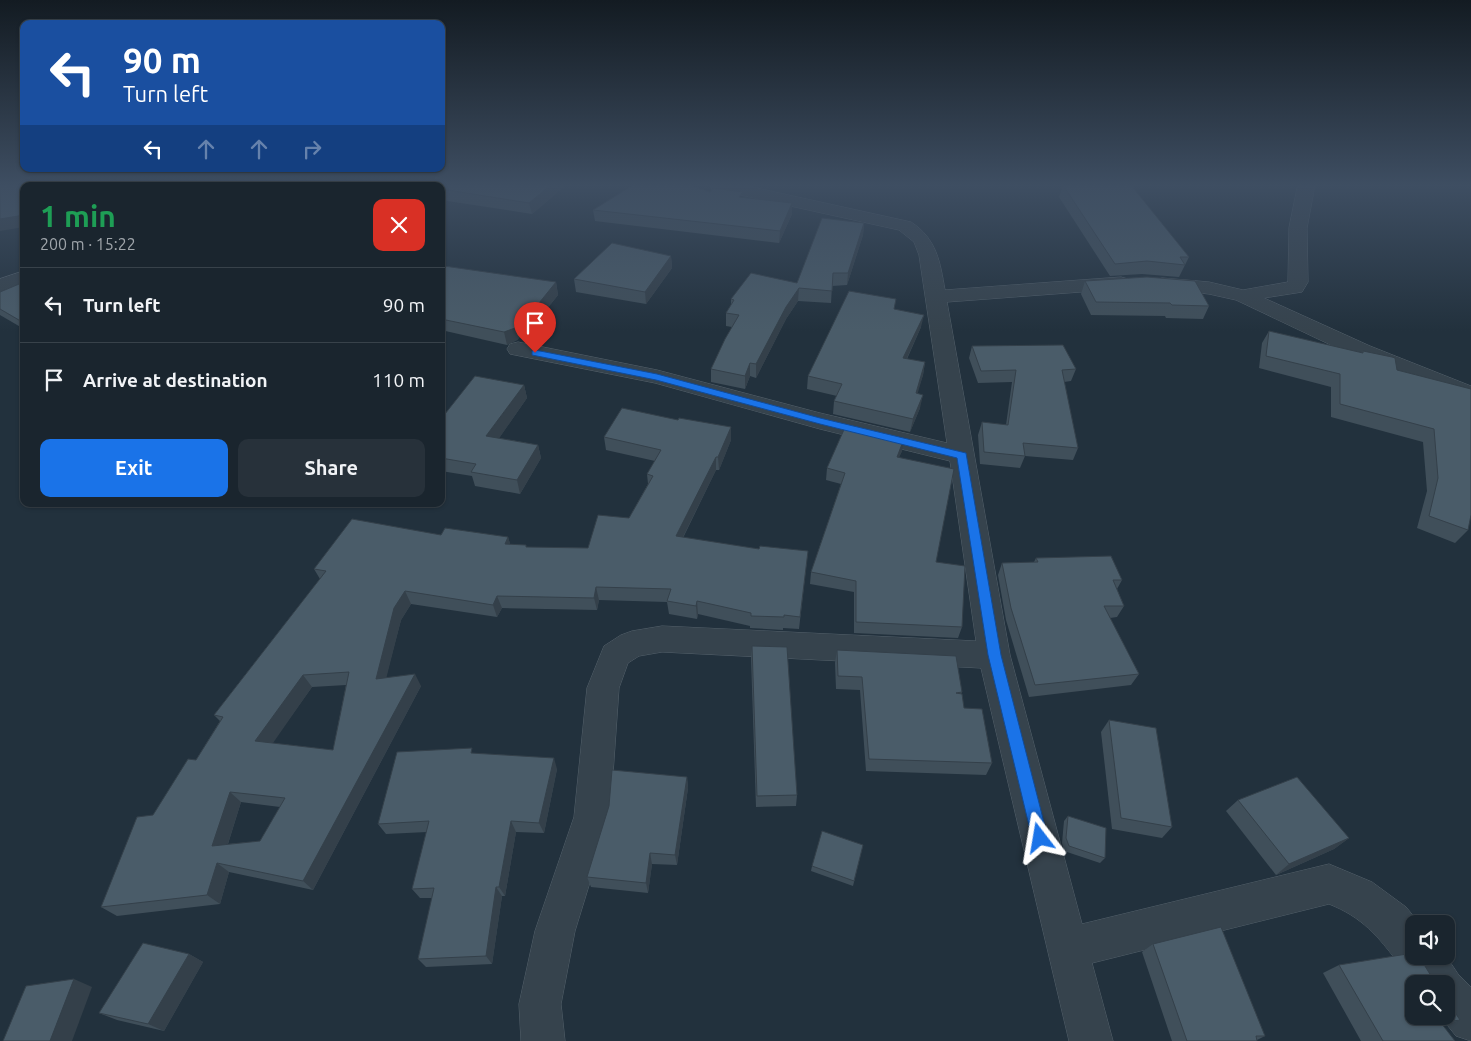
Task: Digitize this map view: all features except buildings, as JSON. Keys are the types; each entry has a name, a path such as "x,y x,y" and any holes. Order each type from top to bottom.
{"street":[{"path":"916,234 926,243 936,297 994,655 1091,1041"},
{"path":"1243,296 1295,288 1298,282 1298,234"},
{"path":"0,286 20,278"},
{"path":"936,297 1142,282 1209,288 1243,296 1362,351 1471,395"},
{"path":"518,349 657,377 820,421 962,455"},
{"path":"543,1041 540,1004 555,931 592,817 602,688 615,655 632,644 662,639 994,655"},
{"path":"1068,948 1328,884 1358,896 1392,922 1405,938"},
{"path":"1455,1001 1471,1021"}],"route":[{"path":"535,353 657,377 820,421 962,455 994,655 1040,838"}]}
